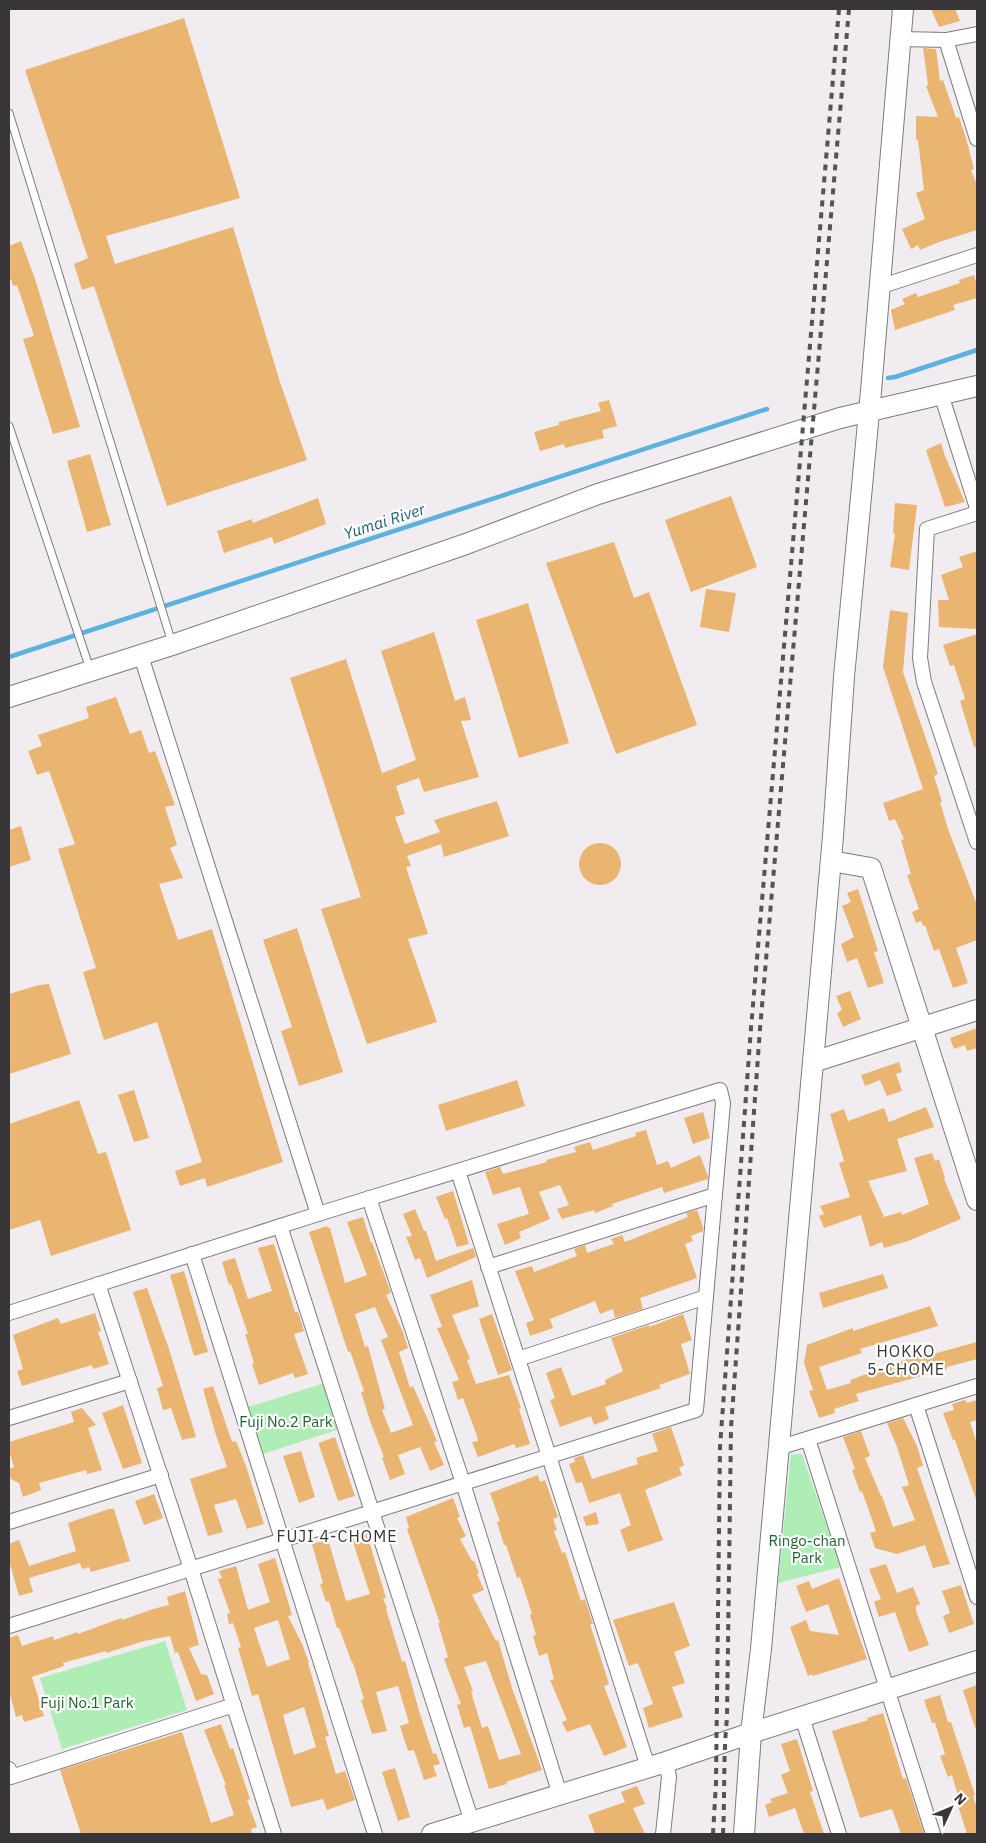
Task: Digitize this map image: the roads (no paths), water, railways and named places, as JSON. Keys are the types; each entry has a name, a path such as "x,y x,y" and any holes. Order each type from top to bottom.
{"street":[{"path":"744,1834 751,1733 762,1650 778,1448 831,861 844,677 869,411 903,9"},
{"path":"900,39 946,40 977,34"},
{"path":"946,40 977,139"},
{"path":"879,287 977,255"},
{"path":"9,697 172,645 456,547 598,494 813,426 977,386"},
{"path":"941,394 977,508"},
{"path":"977,513 927,529 920,658 924,682 977,842"},
{"path":"140,656 318,1214"},
{"path":"831,861 871,868 977,1200"},
{"path":"813,1062 977,1010"},
{"path":"9,1313 369,1198 720,1090 723,1103 696,1410 9,1626"},
{"path":"458,1171 550,1456 657,1765 668,1777 663,1834"},
{"path":"488,1267 715,1195"},
{"path":"369,1198 463,1483 560,1795"},
{"path":"280,1226 472,1822"},
{"path":"192,1254 375,1834"},
{"path":"98,1284 191,1569 274,1834"},
{"path":"518,1359 706,1297"},
{"path":"9,1418 130,1381"},
{"path":"778,1448 977,1386"},
{"path":"916,1405 977,1597"},
{"path":"808,1439 933,1834"},
{"path":"9,1522 161,1476"},
{"path":"432,1834 657,1765 977,1661"},
{"path":"9,1769 11,1777 234,1705"},
{"path":"802,1717 839,1834"}],"lane":[{"path":"9,113 172,645"},
{"path":"9,426 91,671"}],"waterway":[{"name":"Yumai River","path":"888,378 977,350"},
{"name":"Yumai River","path":"9,657 767,409"}],"railway":[{"path":"713,1834 716,1782 720,1447 751,1028 839,9"},
{"path":"723,1834 727,1718 731,1428 760,1029 849,9"}],"district":[{"name":"HOKKO 5-CHOME","path":"906,1360"},
{"name":"FUJI 4-CHOME","path":"337,1536"}],"park label":[{"name":"Fuji No.2 Park","path":"286,1421"},
{"name":"Ringo-chan Park","path":"807,1548"},
{"name":"Fuji No.1 Park","path":"87,1702"}]}
